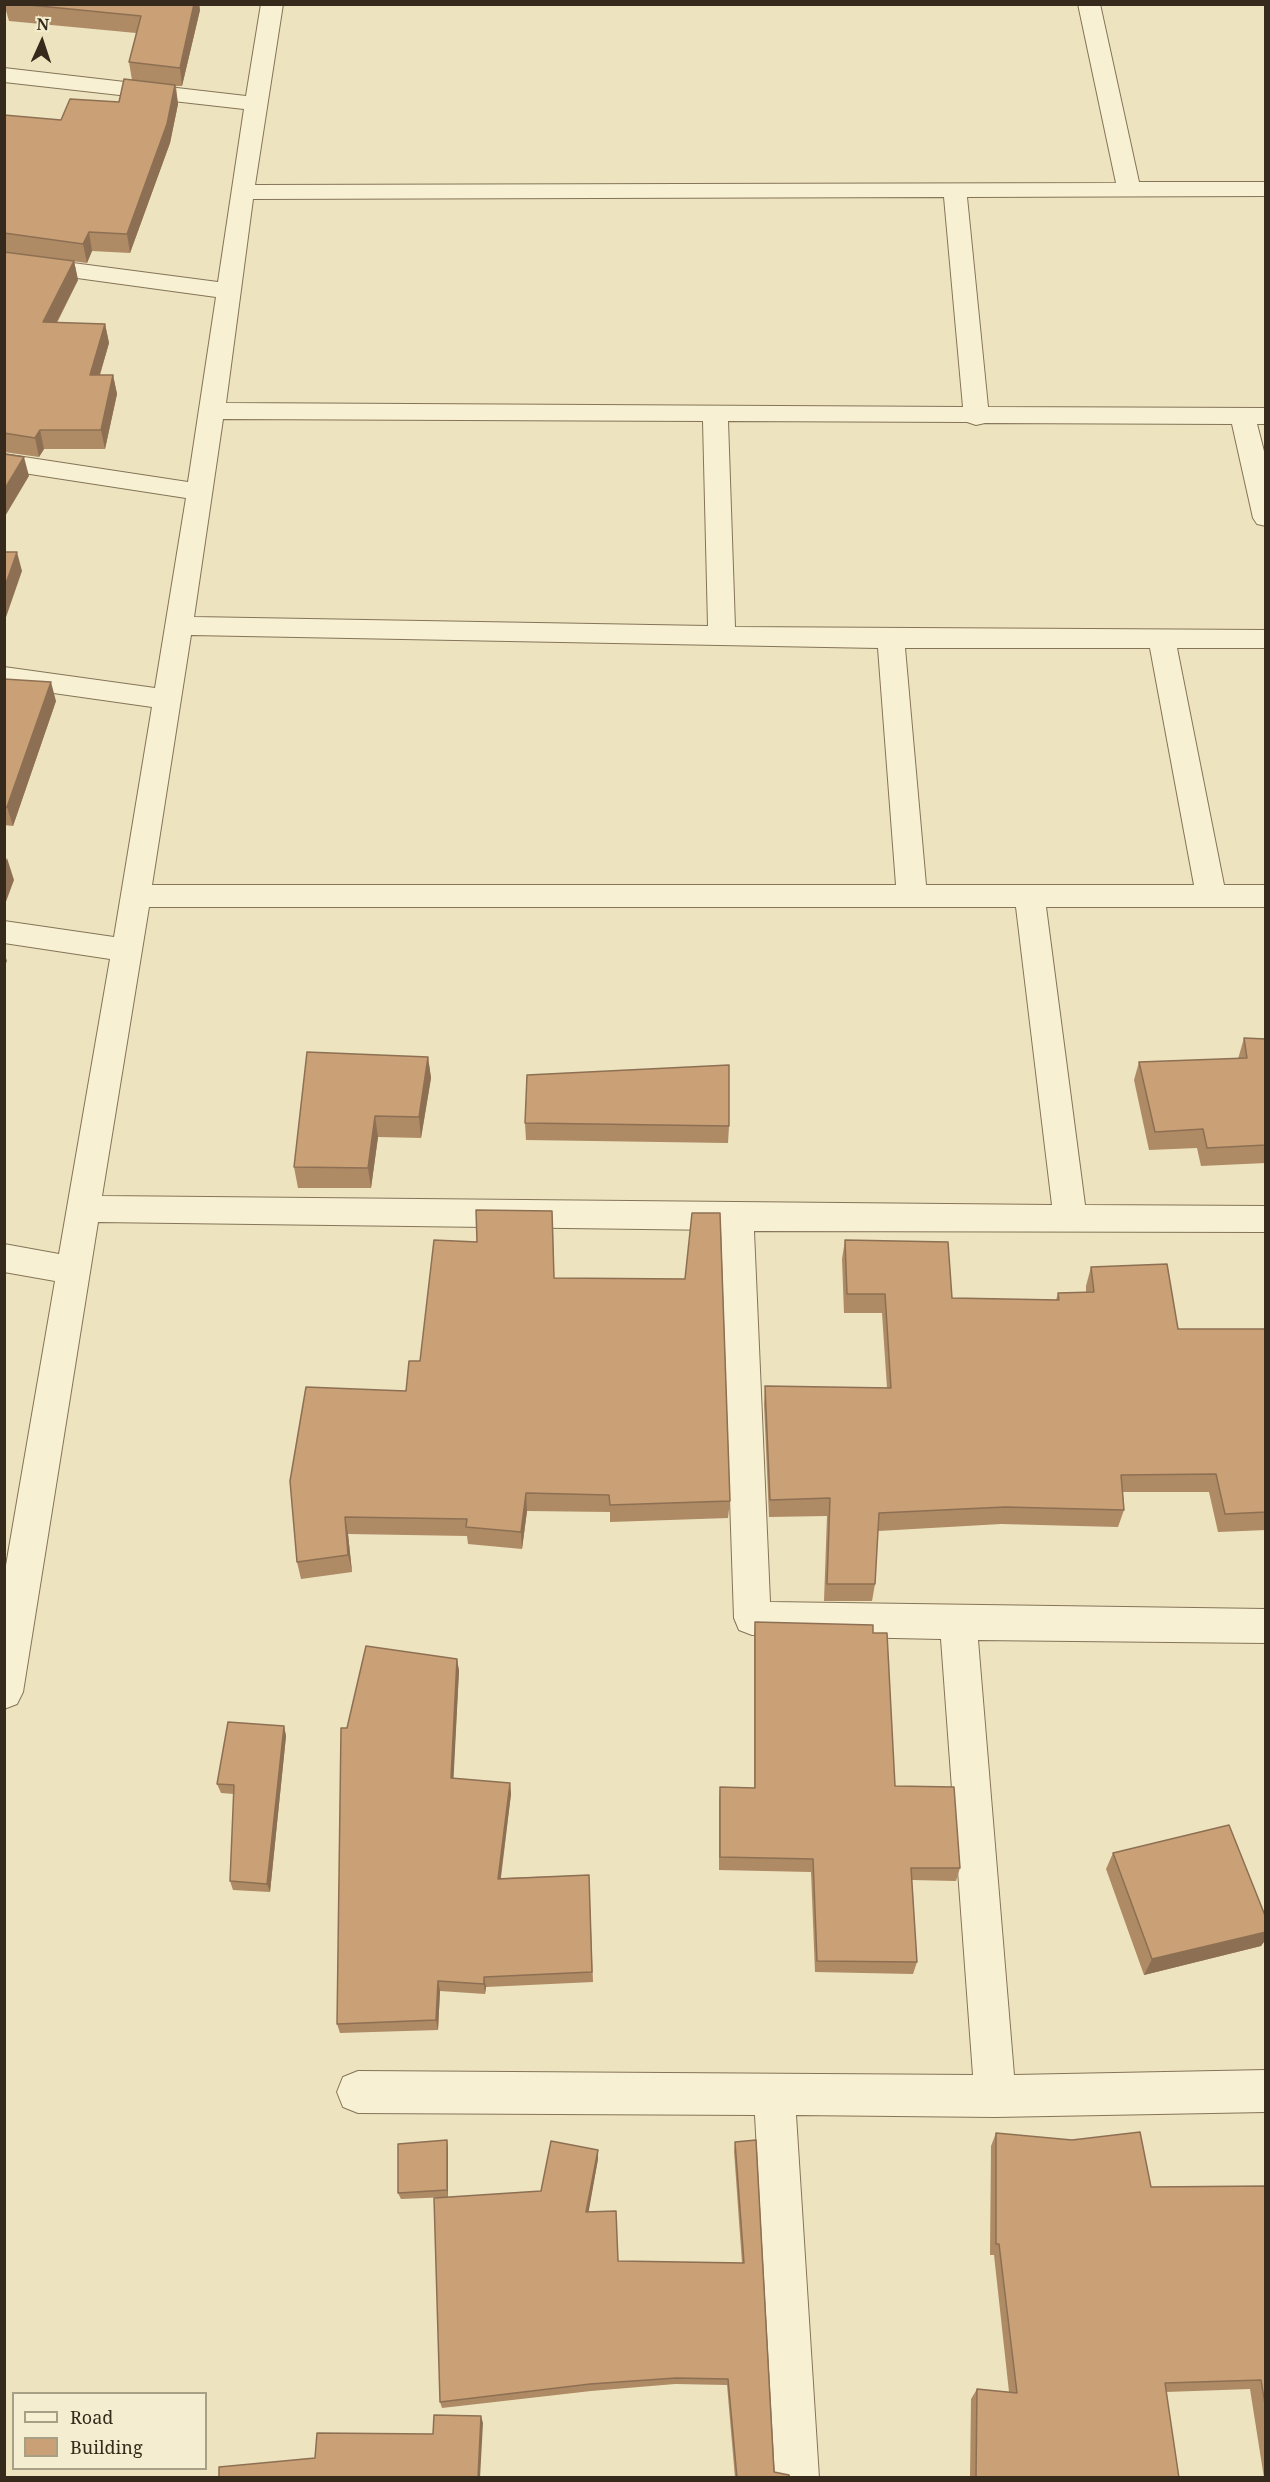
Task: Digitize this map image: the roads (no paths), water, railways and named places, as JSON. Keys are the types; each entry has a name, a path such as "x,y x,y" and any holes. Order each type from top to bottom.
{"street":[{"path":"4,1692 82,1209 128,950 200,492 254,104 272,4"},
{"path":"1089,4 1129,189"},
{"path":"4,75 254,104"},
{"path":"241,192 1266,189"},
{"path":"955,191 976,417"},
{"path":"4,261 228,291"},
{"path":"211,411 976,417 1254,416 1266,518"},
{"path":"715,415 722,637"},
{"path":"4,462 200,492"},
{"path":"179,626 722,637 1266,639"},
{"path":"891,639 912,894"},
{"path":"1162,639 1211,896"},
{"path":"4,676 166,699"},
{"path":"136,896 912,894 1266,896"},
{"path":"1030,896 1070,1219"},
{"path":"4,932 128,950"},
{"path":"82,1209 737,1217 1266,1219"},
{"path":"737,1217 752,1617 958,1623 1266,1626"},
{"path":"4,1258 72,1270"},
{"path":"958,1623 995,2096"},
{"path":"358,2092 995,2096 1266,2091"},
{"path":"774,2094 797,2478"}]}
